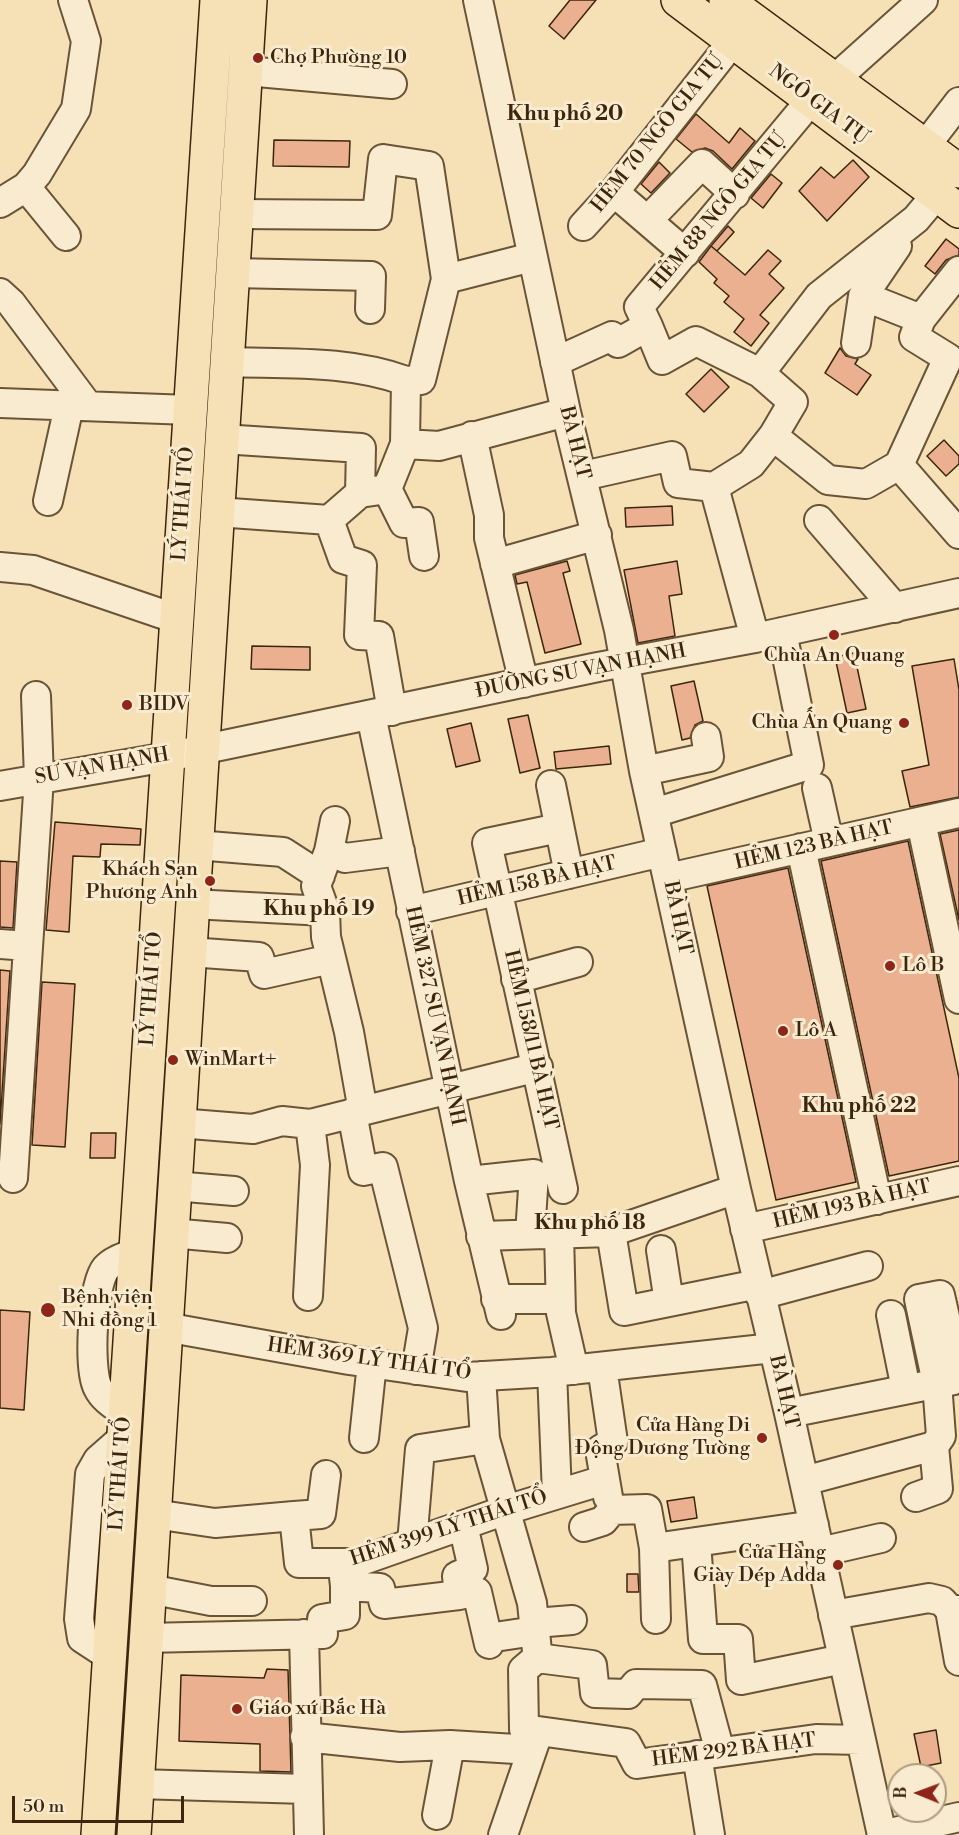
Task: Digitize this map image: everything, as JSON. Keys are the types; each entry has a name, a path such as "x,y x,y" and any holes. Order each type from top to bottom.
{"main road":[{"name":"LÝ THÁI TỔ","path":"98,1835 218,0"},
{"name":"LÝ THÁI TỔ","path":"134,1835 250,0"},
{"name":"NGÔ GIA TỰ","path":"678,0 733,41 926,145 959,171"},
{"name":"NGÔ GIA TỰ","path":"726,0 948,202"},
{"path":"117,1523 154,1519"}],"street":[{"path":"0,203 26,188 51,154 76,109 86,41 73,0"},
{"name":"BÀ HẠT","path":"478,0 566,412 597,535 644,771 736,1189 789,1413 882,1835"},
{"name":"HẺM 88 NGÔ GIA TỰ","path":"648,326 639,307 823,90 923,0"},
{"name":"HẺM 70 NGÔ GIA TỰ","path":"583,226 614,192 733,41"},
{"path":"246,71 392,84"},
{"path":"926,145 959,102"},
{"path":"227,362 343,365 377,370 406,381 422,380 446,279 429,166 383,159 377,215 236,214"},
{"path":"648,220 702,164 735,194"},
{"path":"26,188 66,237"},
{"path":"614,192 686,253"},
{"path":"760,374 819,296 916,219 948,202"},
{"path":"856,343 862,296 916,219"},
{"path":"446,279 532,257"},
{"path":"774,436 828,480 866,484 899,465 948,358 914,337 921,319 959,271"},
{"path":"232,273 371,276 370,309"},
{"path":"0,293 11,303 78,406"},
{"path":"862,296 921,319"},
{"path":"555,362 612,336 618,344 648,326 662,360 696,341 760,374 793,402 774,436 751,464 714,487 678,483 672,456 583,476"},
{"path":"217,512 329,520 374,491 405,444 406,381"},
{"path":"0,403 190,410"},
{"path":"48,501 78,406"},
{"path":"405,444 439,446 566,412"},
{"path":"472,436 489,515 489,538 524,683"},
{"path":"222,439 361,448 374,491 404,524 419,522 424,556"},
{"path":"899,465 959,534"},
{"path":"714,487 769,635 813,777 829,842"},
{"name":"HẺM 327 SƯ VẠN HẠNH","path":"329,520 343,559 362,565 359,635 379,636 382,713 400,850 411,911 498,1307 560,1299"},
{"path":"819,520 895,608"},
{"path":"495,564 597,535"},
{"path":"0,567 33,570 177,619"},
{"name":"ĐƯỜNG SƯ VẠN HẠNH","path":"203,748 769,635 959,593"},
{"path":"13,1178 13,945 39,778 36,696"},
{"path":"644,771 709,758 706,737"},
{"name":"SƯ VẠN HẠNH","path":"0,786 167,757 203,748"},
{"path":"654,813 813,777"},
{"path":"551,785 569,874"},
{"name":"HẺM 123 BÀ HẠT","path":"665,865 801,849 959,813"},
{"path":"335,822 325,864 316,886 325,911 326,937 350,1032 363,1171 382,1167 423,1328 416,1370"},
{"path":"921,822 959,999"},
{"name":"HẺM 158/11 BÀ HẠT","path":"560,828 488,843 496,891 538,1067 563,1189"},
{"path":"196,845 283,852 325,864 345,858 400,850"},
{"path":"801,849 877,1200"},
{"name":"HẺM 158 BÀ HẠT","path":"411,911 569,874 665,865"},
{"path":"192,904 325,911"},
{"path":"189,952 259,957 264,974 331,959"},
{"path":"516,979 578,962"},
{"path":"178,1123 253,1129 282,1120 310,1124 450,1091 538,1067"},
{"path":"308,1296 315,1164 310,1124"},
{"path":"469,1181 534,1174 530,1234"},
{"name":"HẺM 193 BÀ HẠT","path":"745,1229 959,1181"},
{"path":"174,1186 234,1191"},
{"path":"481,1236 611,1232 736,1189"},
{"path":"611,1232 624,1311 759,1289 868,1266"},
{"path":"171,1233 227,1238"},
{"path":"557,1494 563,1371 559,1233"},
{"path":"661,1250 669,1302"},
{"path":"804,1481 934,1446 941,1436 954,1380 940,1295 930,1297"},
{"path":"891,1315 906,1389"},
{"name":"HẺM 369 LÝ THÁI TỔ","path":"165,1327 416,1370 481,1376 563,1371 773,1348"},
{"path":"364,1438 372,1363"},
{"path":"602,1367 613,1442 600,1450 604,1480 612,1510"},
{"path":"481,1376 485,1439 532,1603 535,1637 523,1670 524,1729 536,1741"},
{"path":"789,1413 954,1380"},
{"path":"111,1657 82,1638 79,1619 90,1474 124,1426"},
{"path":"412,1543 420,1449 485,1439"},
{"path":"916,1497 938,1489 934,1446"},
{"path":"154,1519 215,1523 321,1514 326,1475"},
{"name":"HẺM 399 LÝ THÁI TỔ","path":"294,1516 299,1563 344,1574 355,1563 506,1510 604,1480"},
{"path":"584,1527 603,1521 612,1510 647,1509 654,1548 656,1619"},
{"path":"459,1594 457,1576 473,1569 463,1525"},
{"path":"654,1548 696,1542 880,1538"},
{"path":"696,1542 703,1639 738,1639 741,1680 843,1659"},
{"path":"145,1638 323,1634 322,1619 345,1615 344,1574 380,1588 384,1604 477,1592 489,1641 535,1637 572,1620"},
{"path":"148,1589 211,1601 252,1601"},
{"path":"833,1615 929,1598 942,1601 954,1610 959,1661"},
{"path":"304,1634 306,1789 309,1835"},
{"path":"535,1637 592,1665 595,1693 628,1694 636,1684 702,1685 709,1754 710,1835"},
{"path":"305,1737 400,1747 536,1741"},
{"name":"HẺM 292 BÀ HẠT","path":"536,1741 626,1743 637,1764 816,1739 861,1740"},
{"path":"503,1835 536,1741"},
{"path":"436,1815 450,1744"},
{"path":"137,1784 306,1789"},
{"path":"882,1835 959,1817"}],"building":[{"path":"570,0 596,0 564,39 549,26"},
{"path":"696,114 729,143 740,128 755,141 732,169 713,151 705,148 692,152 676,139"},
{"path":"274,140 350,141 349,167 273,166"},
{"path":"853,160 869,177 827,221 799,191 821,167 834,178"},
{"path":"659,162 670,173 651,193 641,184"},
{"path":"771,174 782,183 763,208 751,198"},
{"path":"728,226 734,232 717,251 711,246"},
{"path":"946,239 959,249 959,255 946,260 935,274 925,266"},
{"path":"711,246 745,275 768,250 781,261 769,274 784,288 760,315 769,323 751,346 734,332 744,319 724,302 729,296 714,283 717,279 699,262"},
{"path":"840,348 846,356 858,359 855,364 871,375 857,395 825,373"},
{"path":"711,369 729,387 704,412 686,394"},
{"path":"944,440 959,456 959,464 946,476 927,456"},
{"path":"672,506 673,525 626,527 625,508"},
{"path":"567,561 570,571 563,573 581,644 545,653 527,582 517,584 515,575"},
{"path":"677,561 682,594 669,596 675,636 638,643 624,570"},
{"path":"252,646 310,647 310,670 251,669"},
{"path":"854,653 866,709 847,713 835,657"},
{"path":"954,659 959,690 959,797 910,807 902,771 929,765 912,666"},
{"path":"694,681 703,721 695,725 690,738 682,740 671,686"},
{"path":"528,715 540,768 520,773 508,719"},
{"path":"471,723 480,761 456,767 447,729"},
{"path":"609,746 611,764 556,769 554,752"},
{"path":"55,822 141,829 140,845 101,844 100,857 73,856 69,932 46,930"},
{"path":"959,830 959,920 940,834"},
{"name":"Lô B","path":"908,841 959,1078 959,1161 889,1176 821,861"},
{"path":"0,861 17,862 13,928 0,927"},
{"name":"Lô A","path":"788,868 856,1182 776,1200 707,886"},
{"path":"0,970 10,971 0,1124"},
{"path":"42,982 75,984 65,1147 32,1145"},
{"path":"91,1133 116,1133 115,1158 90,1158"},
{"path":"0,1310 30,1312 24,1410 0,1408"},
{"path":"694,1497 697,1518 671,1522 667,1501"},
{"path":"627,1574 638,1574 639,1592 627,1592"},
{"name":"Giáo xứ Bắc Hà","path":"267,1669 288,1670 291,1772 260,1771 260,1744 179,1741 181,1675 264,1678"},
{"path":"936,1730 941,1763 920,1763 914,1734"}],"place":[{"name":"Chợ Phường 10","path":"258,58"},
{"name":"Chùa An Quang","path":"834,635"},
{"name":"BIDV","path":"127,705"},
{"name":"Chùa Ấn Quang","path":"904,723"},
{"name":"Khách Sạn Phương Anh","path":"210,881"},
{"name":"Lô B","path":"890,966"},
{"name":"Lô A","path":"783,1031"},
{"name":"WinMart+","path":"173,1060"},
{"name":"Bệnh viện Nhi đồng 1","path":"48,1310"},
{"name":"Cửa Hàng Di Động Dương Tường","path":"762,1438"},
{"name":"Cửa Hàng Giày Dép Adda","path":"838,1565"},
{"name":"Giáo xứ Bắc Hà","path":"237,1709"}],"district":[{"name":"Khu phố 20","path":"565,115"},
{"name":"Khu phố 19","path":"319,910"},
{"name":"Khu phố 22","path":"859,1107"},
{"name":"Khu phố 18","path":"590,1224"}]}
